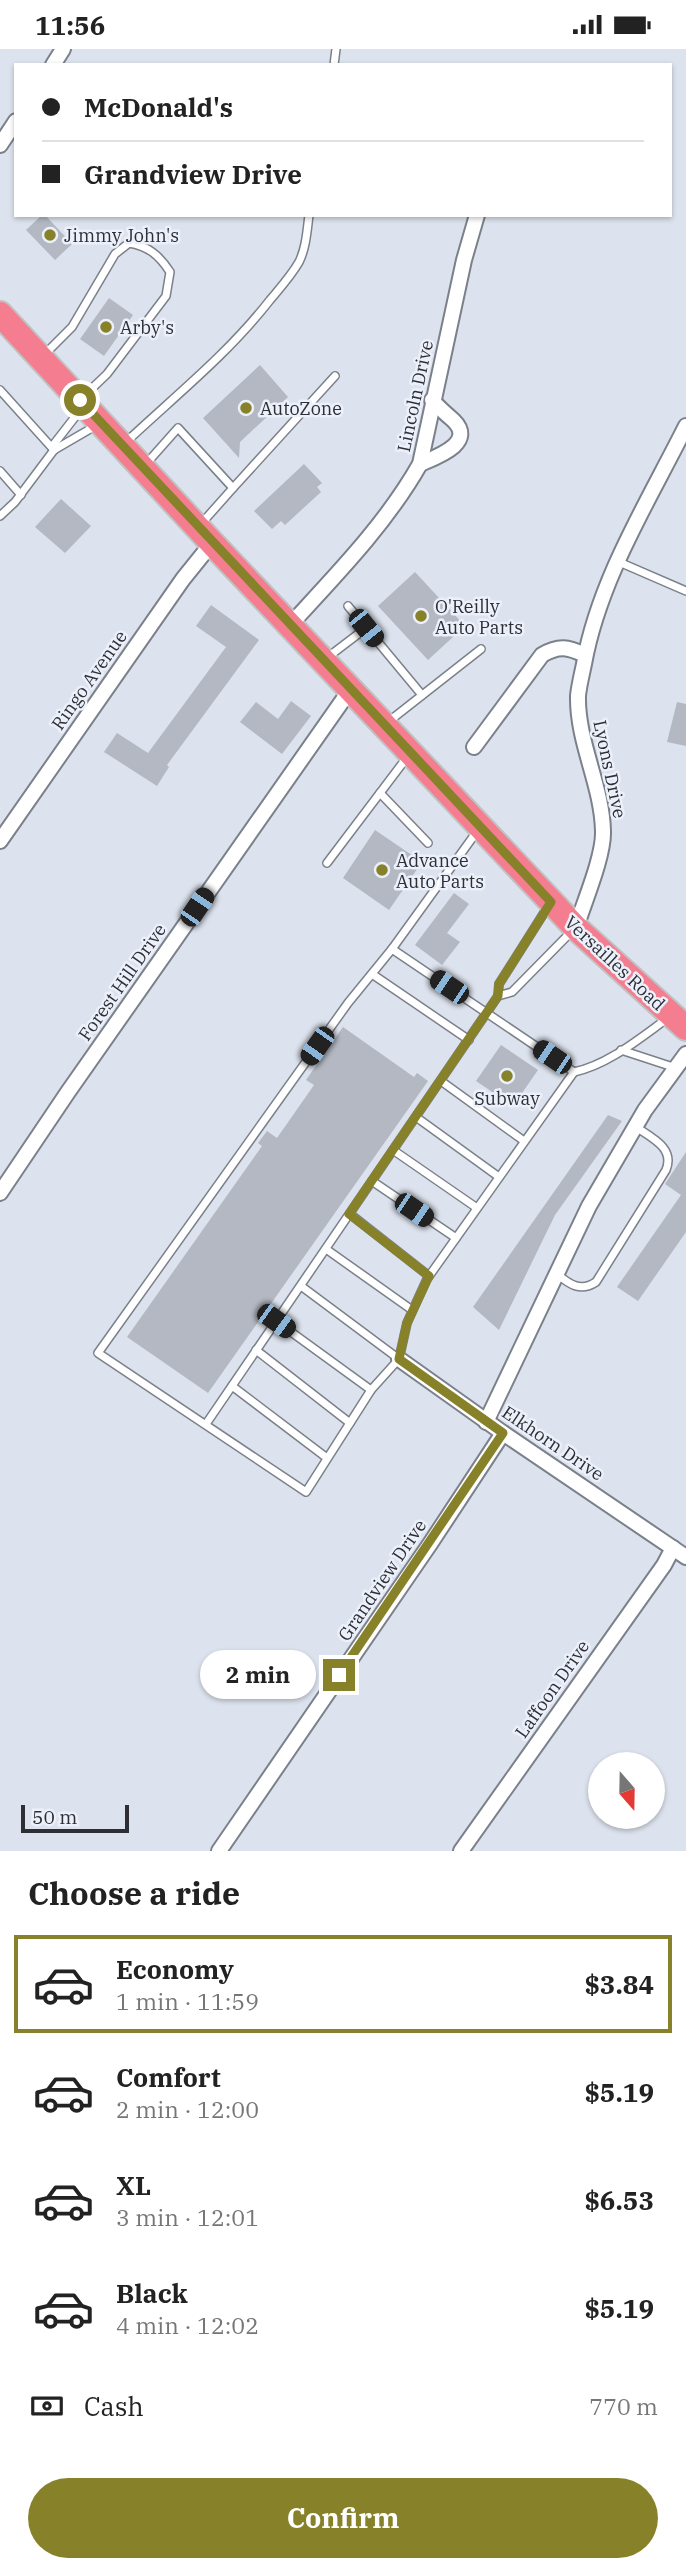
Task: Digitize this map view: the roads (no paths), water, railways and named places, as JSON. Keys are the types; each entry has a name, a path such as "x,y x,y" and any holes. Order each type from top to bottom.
{"highway":[{"name":"Versailles Road","path":"0,314 551,902 679,1022"}],"street":[{"path":"0,145 14,124"},
{"name":"Lincoln Drive","path":"290,625 348,561 408,487 420,464 432,400 476,217"},
{"path":"420,464 454,448 460,438 454,421 432,400"},
{"name":"Lyons Drive","path":"576,928 604,833 581,734 578,695 586,655 601,599 686,426"},
{"name":"Ringo Avenue","path":"0,841 183,579 205,535"},
{"path":"474,747 542,655 555,647 568,647 586,655"},
{"name":"Forest Hill Drive","path":"0,1193 351,690"},
{"path":"486,1422 589,1206 635,1127 686,1054"},
{"name":"Elkhorn Drive","path":"399,1359 486,1422 686,1557"},
{"name":"Grandview Drive","path":"219,1851 503,1433"},
{"name":"Laffoon Drive","path":"461,1851 674,1548"}],"lane":[{"path":"122,445 205,371 258,315 300,261 305,247 309,217"},
{"path":"41,358 72,327 115,254 129,243 145,246 162,259 170,272 166,296 107,375 83,402 54,444 54,450"},
{"path":"205,535 233,488 335,376"},
{"path":"0,390 54,450"},
{"path":"0,516 15,502 54,450 102,423"},
{"path":"143,467 178,428 233,488"},
{"path":"0,471 20,495"},
{"path":"619,562 686,591"},
{"path":"348,606 422,695"},
{"path":"323,660 366,628"},
{"path":"384,725 481,649"},
{"path":"327,863 410,753"},
{"path":"380,793 428,843"},
{"path":"480,827 392,949 348,1003 98,1353 306,1492 371,1390 399,1359 412,1310 429,1276 574,1072 679,1022"},
{"path":"206,1424 487,1013 498,996 499,984 551,902"},
{"path":"498,996 512,992 576,928"},
{"path":"392,949 574,1072"},
{"path":"372,974 469,1040"},
{"path":"621,1050 676,1068"},
{"path":"440,1081 524,1141"},
{"path":"416,1117 499,1177"},
{"path":"557,1273 571,1286 589,1287 596,1282 666,1170 669,1157 666,1150 635,1127"},
{"path":"393,1150 477,1208"},
{"path":"372,1181 456,1238"},
{"path":"349,1214 429,1276"},
{"path":"326,1249 412,1310"},
{"path":"301,1286 399,1359"},
{"path":"276,1321 371,1390"},
{"path":"256,1350 350,1423"},
{"path":"232,1386 327,1458"}],"place":[{"name":"Jimmy John's","path":"50,235"},
{"name":"Arby's","path":"106,327"},
{"name":"AutoZone","path":"246,408"},
{"name":"O'Reilly Auto Parts","path":"421,616"},
{"name":"Advance Auto Parts","path":"382,870"},
{"name":"Subway","path":"507,1076"}]}
